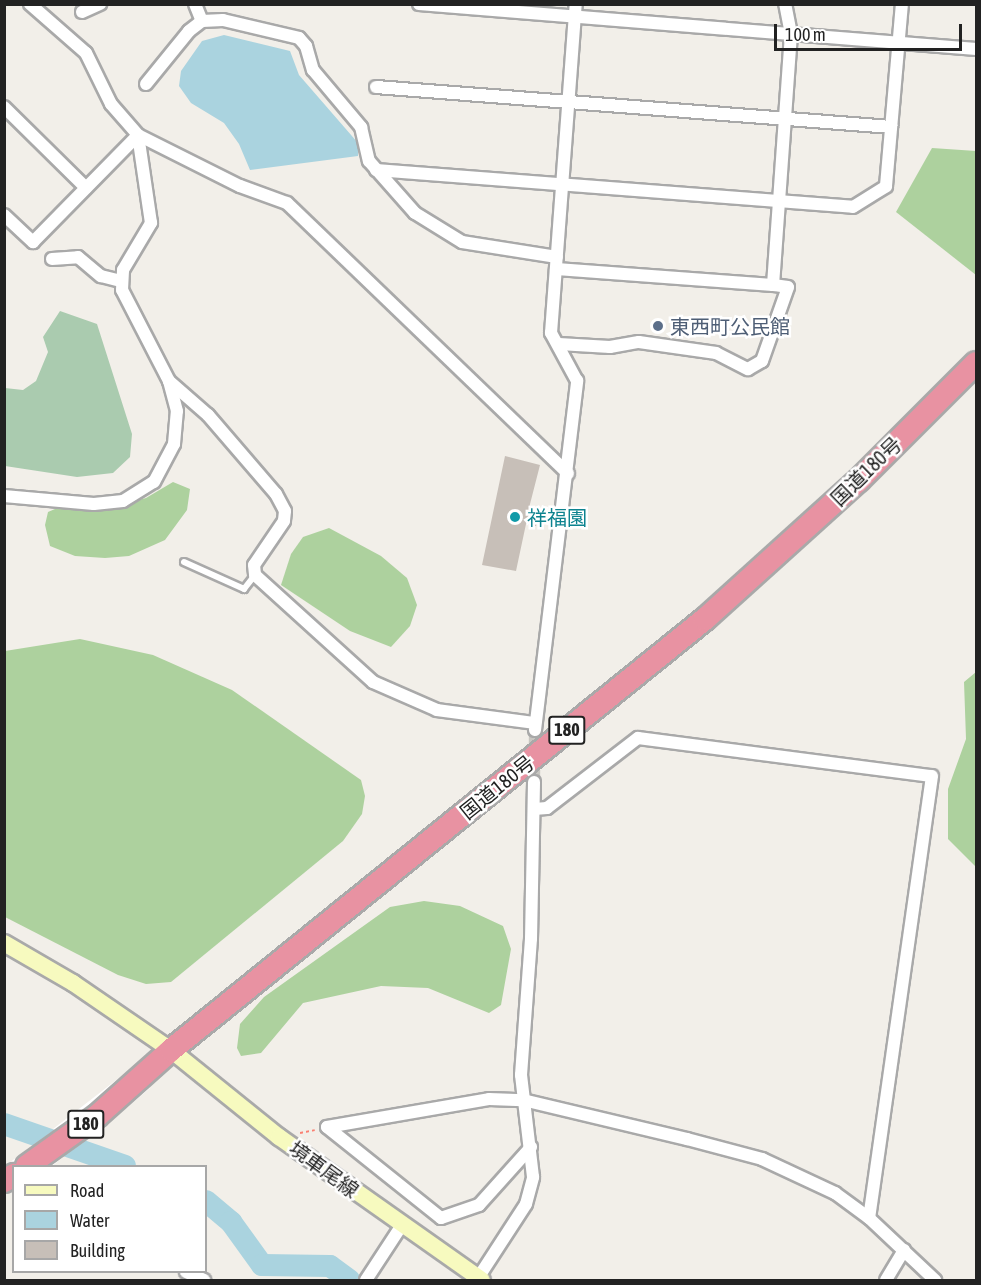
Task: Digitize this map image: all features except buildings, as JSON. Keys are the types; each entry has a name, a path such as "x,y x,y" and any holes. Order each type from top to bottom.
{"highway":[{"name":"国道180号","path":"30,1165 141,1078 171,1050 705,619 859,480 976,363"}],"main road":[{"name":"境車尾線","path":"4,943 73,983 171,1050 279,1137 480,1279"}],"street":[{"path":"30,4 86,53 111,104 138,135 219,177 287,203 568,473"},
{"path":"82,12 100,4"},
{"path":"195,4 202,21"},
{"path":"419,4 976,49"},
{"path":"169,381 208,416 276,494 285,510 284,521 254,565 255,575 373,682 437,710 535,727 568,473 577,381 560,344 551,333 576,4"},
{"path":"773,285 781,201 783,119 791,34 785,4"},
{"path":"376,170 853,207 886,186 902,4"},
{"path":"146,84 189,31 202,21 245,24 304,42 313,70 361,127 369,161 415,213 453,238 475,246 557,263 788,287 762,362 748,369 717,353 639,342 609,347 560,344"},
{"path":"376,87 891,127"},
{"path":"4,107 86,188"},
{"path":"4,215 33,242 138,135"},
{"path":"4,496 94,504 123,501 154,482 174,444 177,411 169,381 125,300 121,280 152,223 138,135"},
{"path":"51,259 78,257 101,276 121,280"},
{"path":"534,809 547,808 638,738 932,776 869,1218"},
{"path":"480,1279 526,1204 533,1177 531,1147 523,1100 534,782"},
{"path":"327,1127 489,1099 523,1100 762,1159 835,1193 869,1218 935,1281"},
{"path":"327,1127 441,1218 479,1205 531,1147"},
{"path":"366,1281 402,1225"},
{"path":"886,1281 904,1250"},
{"path":"188,1273 204,1281"}],"lane":[{"path":"184,562 244,589 255,575"}],"path":[{"path":"279,1137 327,1127"}],"green space":[{"path":"932,148 976,151 976,275 896,212"},
{"path":"60,311 97,324 132,434 130,457 113,473 77,477 5,466 5,388 23,390 36,381 48,352 43,337"},
{"path":"173,482 190,489 187,510 165,540 129,556 105,558 75,556 50,546 45,525 48,512 62,506 101,510 146,498"},
{"path":"329,528 381,556 407,578 417,605 410,626 391,647 350,631 281,585 291,554 303,537"},
{"path":"80,639 153,655 232,690 361,780 365,796 362,814 343,841 171,982 146,984 118,975 5,917 5,651"},
{"path":"976,672 976,867 948,839 948,789 966,739 964,682"},
{"path":"424,901 460,906 503,926 511,949 501,1005 489,1013 428,988 381,986 303,1003 261,1053 241,1056 237,1048 240,1024 264,997 390,907"}],"water":[{"path":"224,35 290,51 299,75 358,143 358,156 250,170 239,144 224,123 191,103 179,86 181,71 202,41"}],"pier":[{"path":"133,1067 150,1088 53,1165 12,1165 5,1175 4,1167"}],"waterway":[{"path":"4,1124 122,1165"},
{"path":"207,1202 231,1222 262,1265 330,1266 349,1280"}],"tunnel":[{"path":"534,782 535,730"}],"place":[{"name":"東西町公民館","path":"658,326"},
{"name":"祥福園","path":"515,517"}]}
